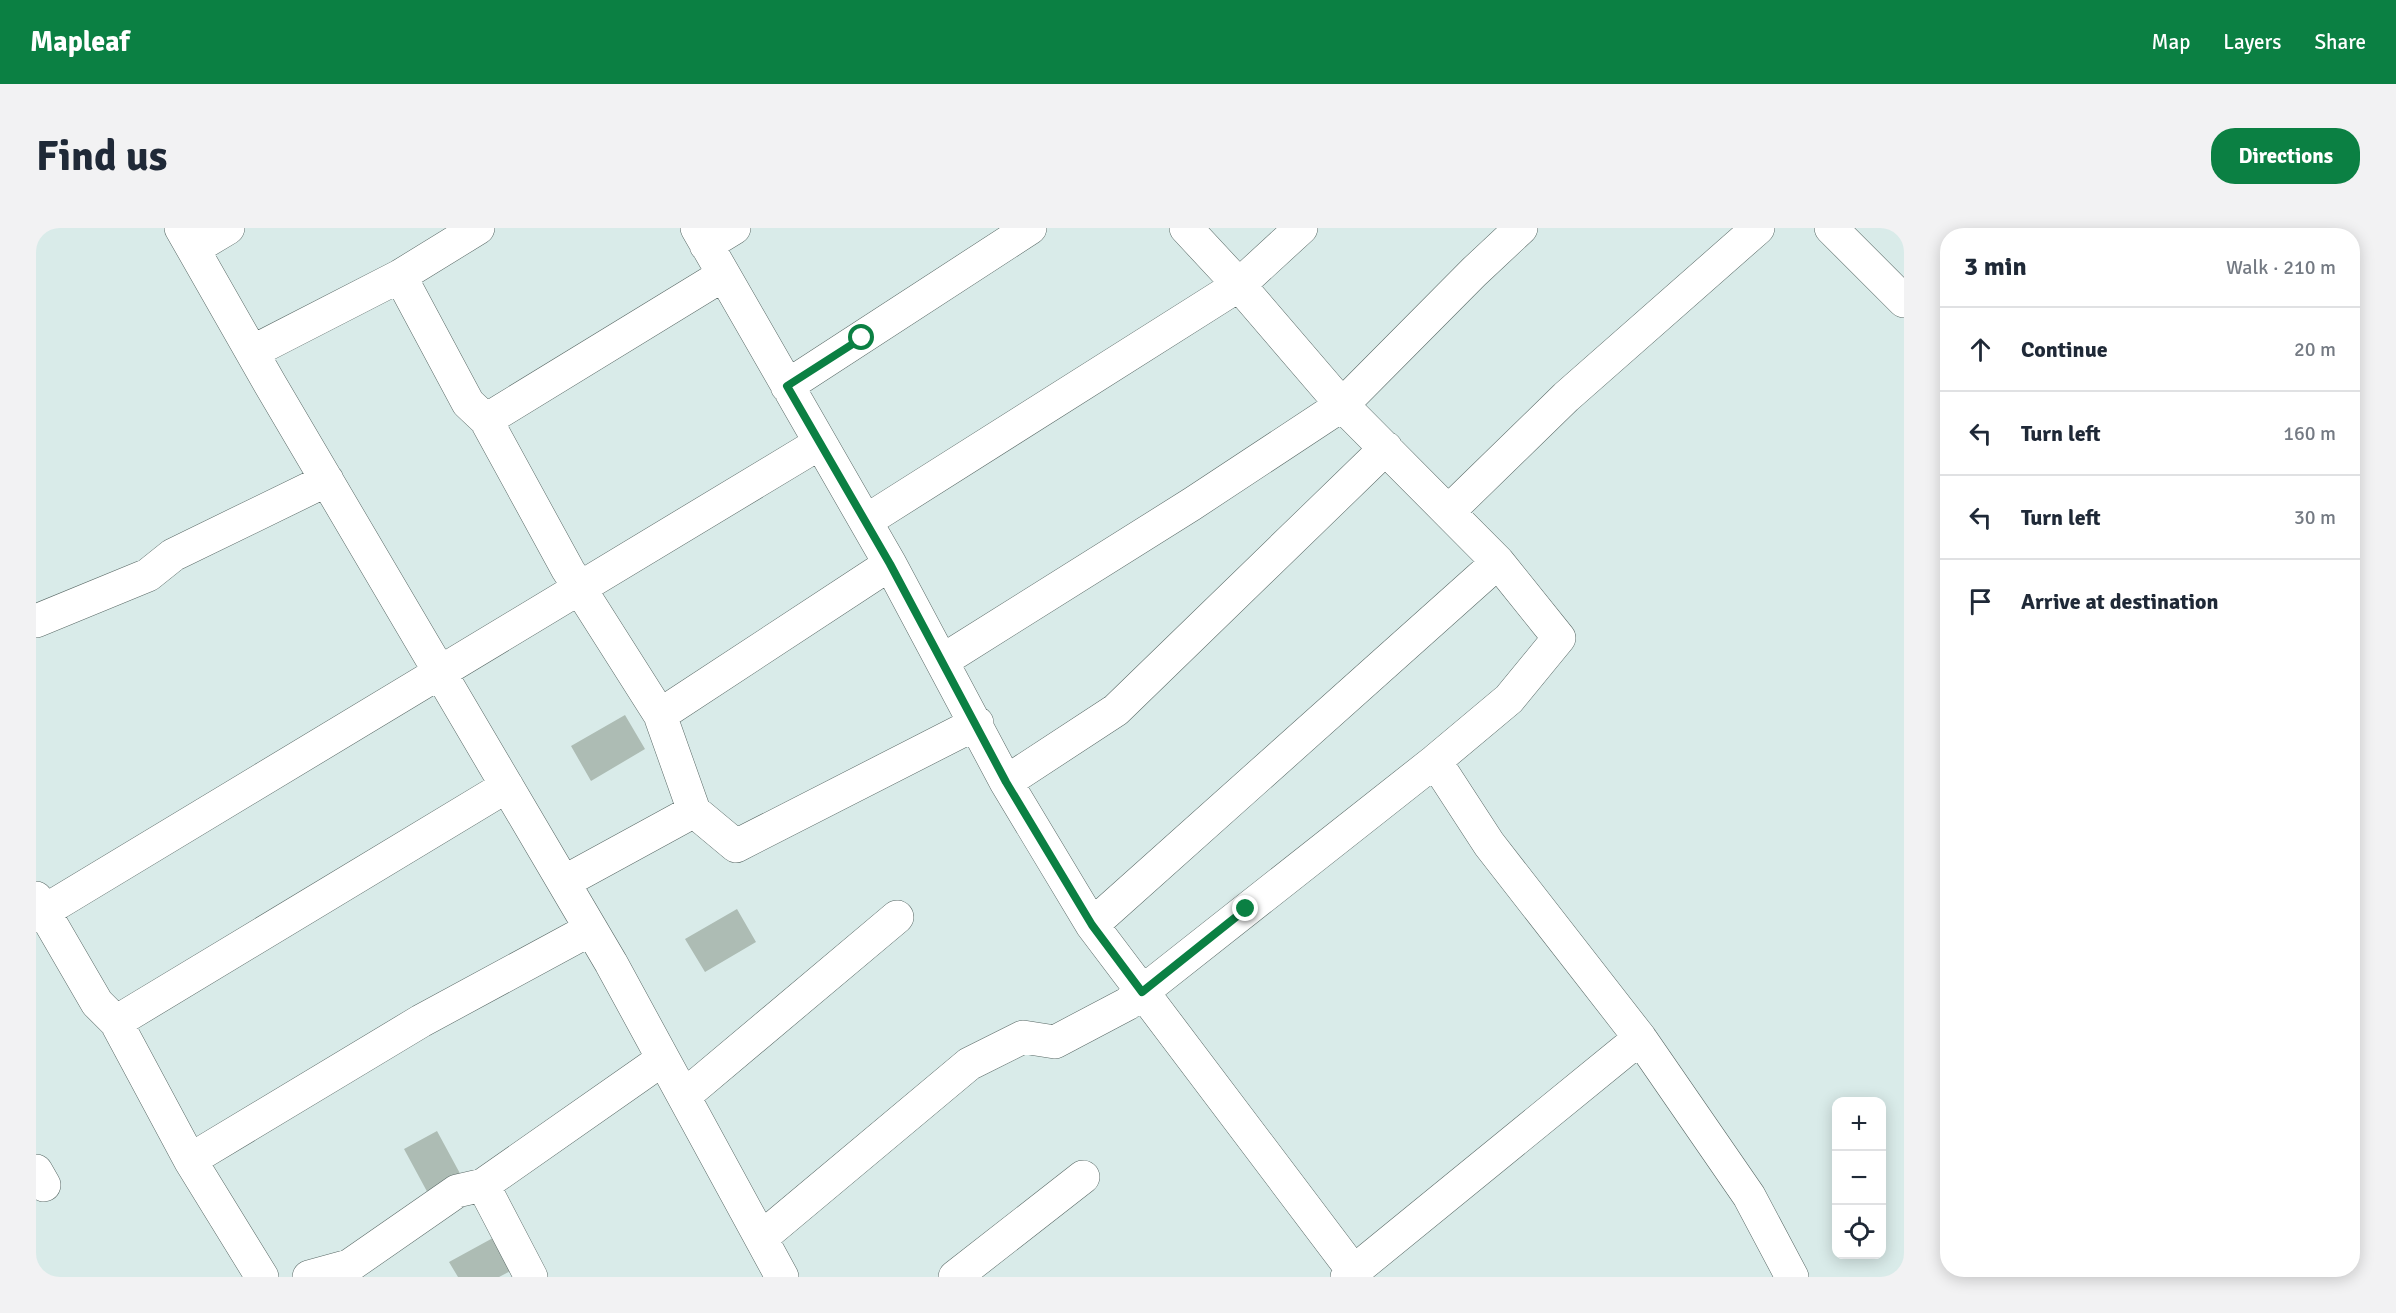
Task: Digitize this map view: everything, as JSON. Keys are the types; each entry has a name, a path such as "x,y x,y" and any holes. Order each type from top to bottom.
{"street":[{"path":"228,228 187,238 591,929 783,1277"},
{"path":"252,352 400,276 478,228"},
{"path":"734,228 701,237 866,521 1006,782 1092,925 1350,1274 1640,1038"},
{"path":"787,386 1030,228"},
{"path":"761,1238 969,1064 1023,1037 1055,1042 1127,1004 1435,761 1509,699 1559,638 1498,562 1342,405 1239,285 1186,228"},
{"path":"866,521 1239,285 1301,228"},
{"path":"942,661 1192,504 1342,405 1521,228"},
{"path":"1449,511 1566,397 1758,228"},
{"path":"1832,228 1904,301"},
{"path":"486,420 723,275"},
{"path":"400,276 468,403 486,420 579,588 660,715 694,811 736,846 976,723"},
{"path":"262,1277 190,1160 116,1022 97,1004 39,908 440,672 820,443"},
{"path":"1006,782 1116,711 1386,448"},
{"path":"36,621 148,576 173,555 327,480"},
{"path":"1092,925 1498,562"},
{"path":"660,715 890,564"},
{"path":"1435,761 1510,873 1640,1038 1749,1196 1792,1277"},
{"path":"116,1022 507,786"},
{"path":"564,882 694,811"},
{"path":"684,1096 897,917"},
{"path":"190,1160 421,1021 591,929"},
{"path":"309,1277 351,1272 457,1191 483,1185 663,1059"},
{"path":"955,1277 1083,1177"},
{"path":"483,1185 531,1277"}],"building":[{"path":"625,715 645,749 591,781 571,746"},
{"path":"737,909 756,942 705,972 685,939"},
{"path":"437,1131 463,1179 430,1197 404,1149"},
{"path":"502,1233 520,1266 499,1277 458,1277 449,1262"}],"route":[{"path":"862,338 787,386 890,564 1006,782 1092,925 1142,992 1246,909"}]}
